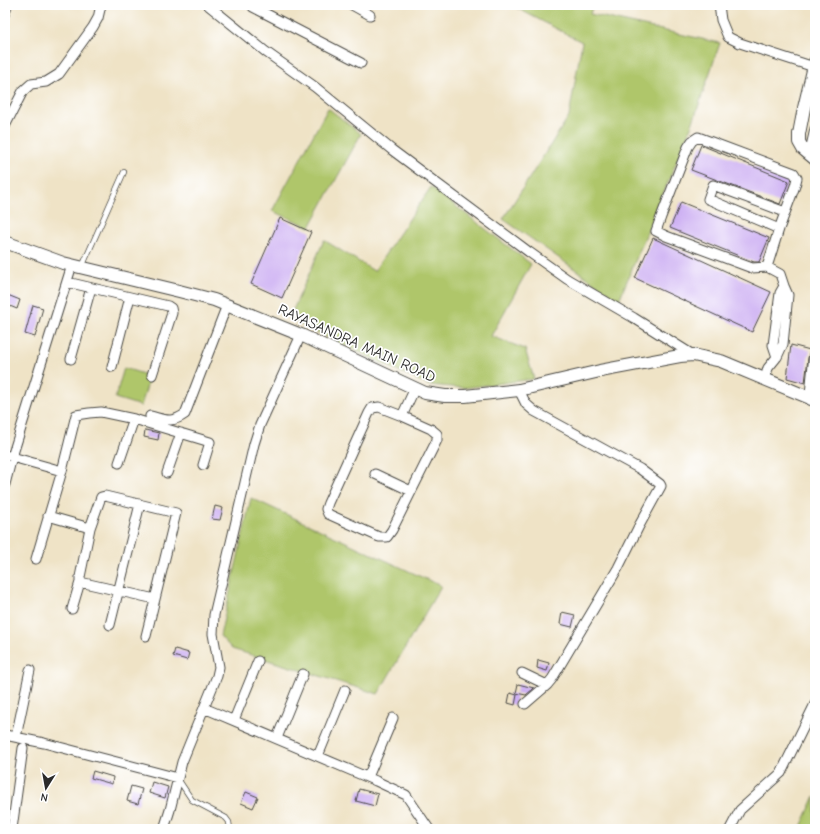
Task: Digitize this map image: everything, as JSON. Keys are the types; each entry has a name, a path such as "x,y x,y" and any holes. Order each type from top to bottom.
{"street":[{"path":"5,126 23,91 31,84 46,82 59,74 93,27 98,18 101,5"},
{"path":"208,5 266,52 315,87 392,150 529,252 567,279 693,355"},
{"path":"252,5 360,63"},
{"path":"352,5 370,15"},
{"path":"719,5 721,20 728,37 740,43 814,64 799,134 799,142 803,149 812,157"},
{"path":"812,157 815,129"},
{"path":"765,380 768,368 777,357 783,344 788,295 780,274 767,267 752,268 656,231 660,216 692,141 698,137 794,173 797,178 767,267"},
{"path":"779,229 708,199 710,192 713,185 785,212"},
{"name":"RAYASANDRA MAIN ROAD","path":"5,242 63,263 214,300 301,335 425,393 445,396 465,396 519,390 600,371 680,356 693,355 721,361 813,400"},
{"path":"5,484 9,456 67,282 77,266"},
{"path":"67,282 168,306 171,308 172,313 152,375"},
{"path":"72,359 91,288"},
{"path":"112,367 130,297"},
{"path":"150,416 175,420 185,414 227,306"},
{"path":"164,829 182,762 217,676 219,667 212,634 214,615 254,444 260,425 301,335"},
{"path":"813,400 815,359"},
{"path":"402,416 414,388"},
{"path":"519,390 526,404 534,411 640,469 661,486 614,574 558,671 547,685 525,704"},
{"path":"379,407 402,416 431,429 437,434 437,440 392,530 387,537 379,537 328,514 326,509 372,408 379,407"},
{"path":"36,559 76,416 101,412 134,419 210,442 203,465"},
{"path":"119,464 134,419"},
{"path":"167,473 181,433"},
{"path":"9,456 62,470"},
{"path":"375,474 411,492"},
{"path":"72,609 80,582 90,528 101,497 105,496 176,513 146,636"},
{"path":"110,625 140,504"},
{"path":"48,516 90,528"},
{"path":"80,582 155,599"},
{"path":"234,720 258,661"},
{"path":"16,737 30,670"},
{"path":"276,738 304,674"},
{"path":"522,674 547,685"},
{"path":"318,756 345,690"},
{"path":"730,829 740,810 782,773 815,704"},
{"path":"204,708 368,777 406,795 429,829"},
{"path":"368,777 393,718"},
{"path":"5,735 44,743 178,778"},
{"path":"12,829 23,748"}],"lane":[{"path":"5,18 10,5"},
{"path":"77,266 124,172"},
{"path":"178,778 192,800 226,818 229,822 230,829"}],"green space":[{"path":"511,5 593,5 590,14 720,43 693,122 619,300 503,219 569,116 582,42"},
{"path":"328,108 361,134 310,227 272,211"},
{"path":"431,187 531,264 491,336 525,349 534,379 464,388 428,385 289,319 324,240 374,271"},
{"path":"124,368 150,376 141,406 115,398"},
{"path":"251,498 441,586 378,694 232,649 220,636"},
{"path":"815,796 815,829 800,829"}],"building":[{"path":"701,145 789,181 780,204 691,170"},
{"path":"681,202 769,238 759,262 754,262 670,228"},
{"path":"280,218 311,232 282,298 251,284"},
{"path":"653,238 771,292 752,332 635,278"},
{"path":"5,294 20,300 17,309 5,304"},
{"path":"33,305 43,308 35,337 25,334"},
{"path":"791,345 810,350 805,383 787,378"},
{"path":"145,430 159,433 158,440 144,437"},
{"path":"215,506 223,508 220,520 212,519"},
{"path":"562,612 575,615 572,627 560,624"},
{"path":"175,649 189,653 187,660 173,656"},
{"path":"538,660 549,663 547,671 537,668"},
{"path":"518,684 534,688 526,695 516,693"},
{"path":"510,693 517,695 515,705 508,703"},
{"path":"93,771 113,777 112,784 91,778"},
{"path":"152,782 168,787 165,798 149,793"},
{"path":"131,786 142,789 138,804 127,801"},
{"path":"359,789 378,794 375,806 356,801"},
{"path":"246,792 258,797 253,808 241,803"}]}
